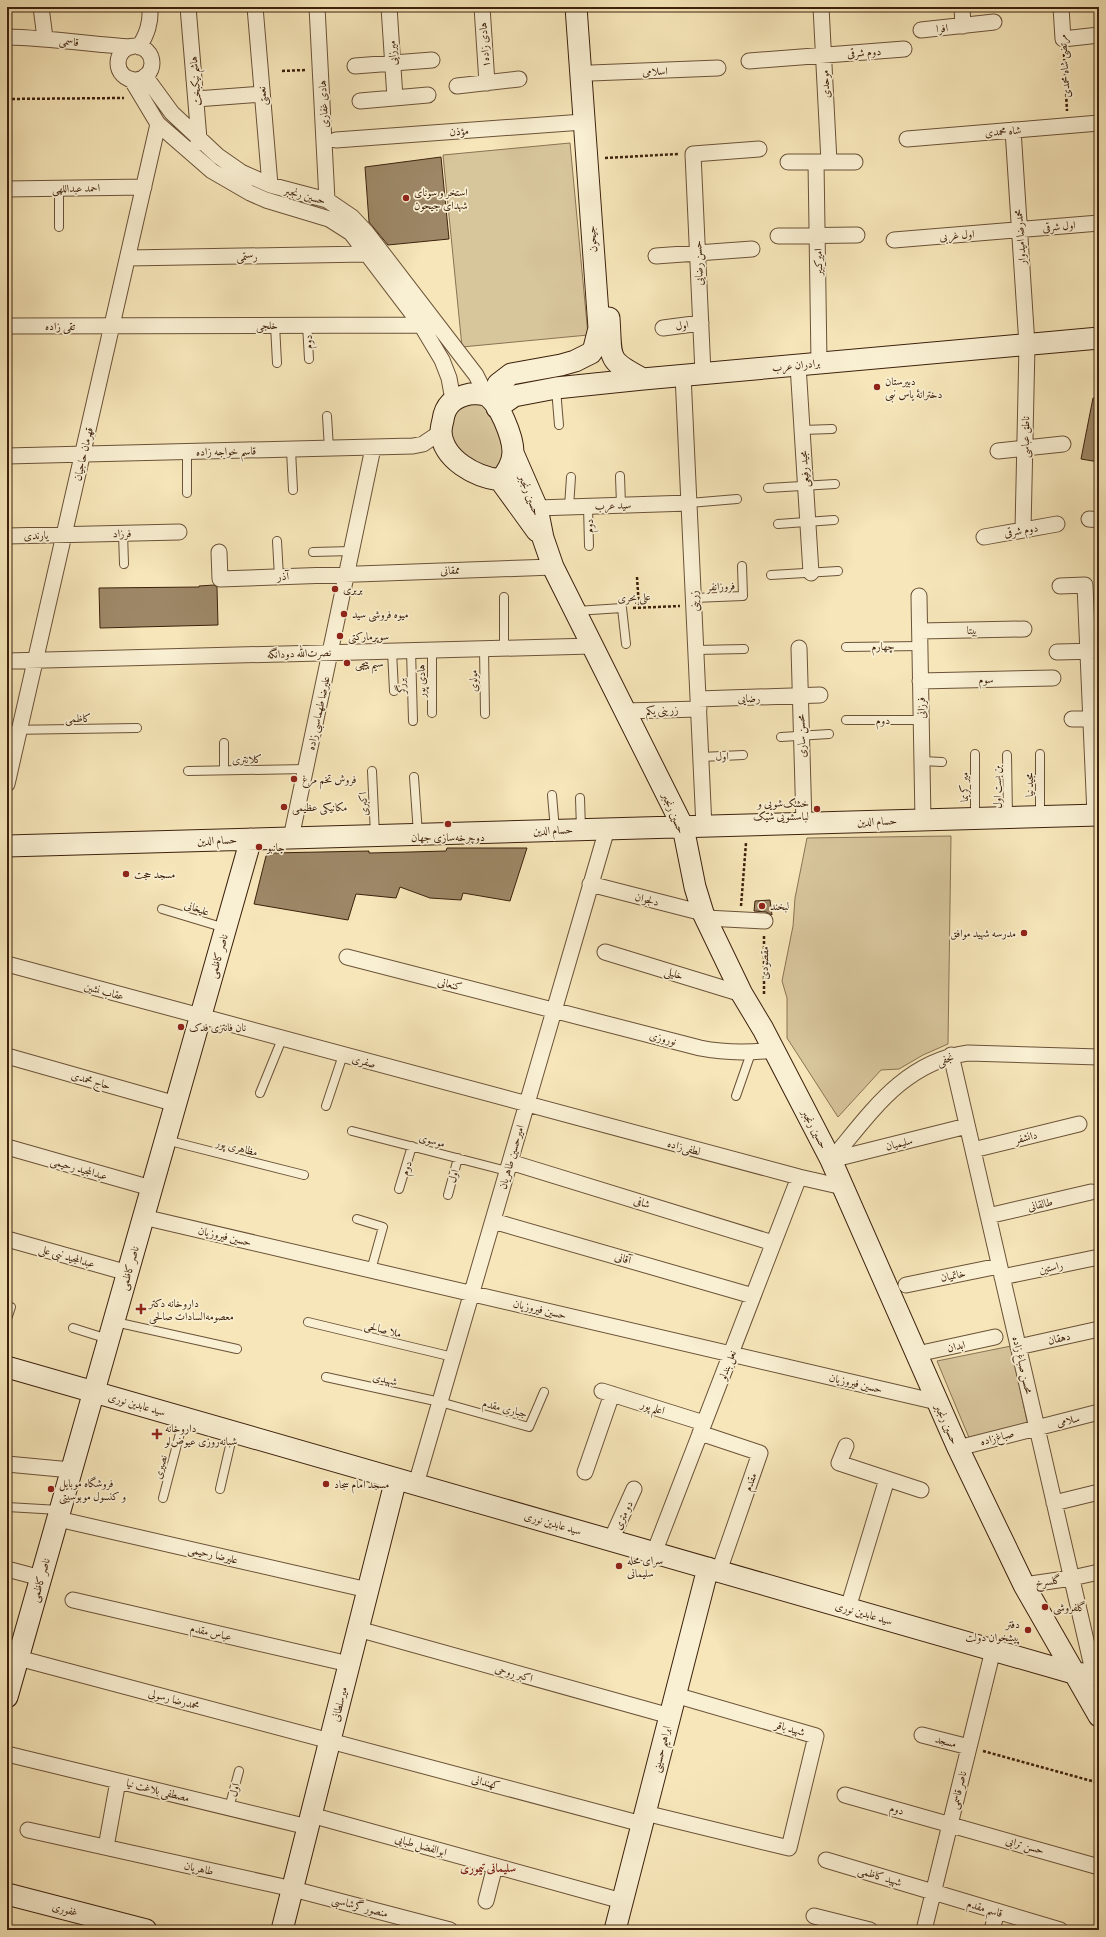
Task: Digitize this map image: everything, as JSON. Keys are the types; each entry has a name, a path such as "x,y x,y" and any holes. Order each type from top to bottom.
{"main road":[{"name":"جیحون","path":"492,401 498,384 511,374 575,361 591,354 599,328 583,122 576,7"},
{"name":"جیحون","path":"587,7 610,350 614,360 619,366 643,378"},
{"name":"برادران عرب","path":"492,401 556,388 643,378 1099,338"},
{"path":"470,394 492,401 509,434 513,453 507,471 500,480 478,475 464,467 451,455 445,445 441,432 446,410 453,400 470,394"},
{"name":"حسین رنجبر","path":"513,453 537,508 543,538 553,567 682,827 695,886 705,915 742,994 831,1160 937,1402 1024,1585 1099,1716"},
{"name":"حسین رنجبر","path":"500,480 543,538"},
{"name":"حسام الدین","path":"7,846 1097,815"},
{"name":"ناصر کاظمی","path":"7,1697 13,1656 41,1578 151,1188 252,839"},
{"name":"سید عابدین نوری","path":"7,1367 1073,1673 1097,1675"},
{"name":"میرسلطانی","path":"282,1930 396,1479"},
{"name":"ابراهیم حسینی","path":"617,1929 622,1901 675,1695 714,1570"},
{"name":"غفوری","path":"7,1894 146,1930"}],"street":[{"path":"41,7 45,38"},
{"path":"135,47 148,52 152,62 149,73 138,78 121,73 118,63 122,52 135,47 149,28 151,18 150,7"},
{"name":"هاشم نیکبخت","path":"188,7 199,139 192,154"},
{"name":"نعمتی","path":"255,7 270,186"},
{"name":"هادی غفاری","path":"317,7 327,200"},
{"name":"میرزایی","path":"389,7 395,98"},
{"name":"هادی زاده۱","path":"482,7 487,83"},
{"name":"موحدی","path":"821,7 826,100 823,162"},
{"name":"افرا","path":"962,7 962,26"},
{"name":"مرتضی شاه محمدی","path":"1061,7 1063,39"},
{"name":"افرا","path":"921,30 994,22"},
{"path":"1063,39 1099,36"},
{"name":"قاسمی","path":"7,37 45,38 79,43 135,47"},
{"name":"دوم شرقی","path":"823,54 904,49"},
{"path":"749,61 823,54"},
{"path":"355,66 432,60"},
{"name":"اسلامی","path":"591,73 718,68"},
{"name":"حسین رنجبر","path":"138,78 142,98 158,124 212,171 250,193 266,200 329,219 351,233 421,325 442,360 449,378 453,400"},
{"name":"حسین رنجبر","path":"138,78 199,139 218,156 241,172 270,186 327,200 352,217 367,233 476,375 492,401"},
{"path":"457,86 519,79"},
{"path":"196,99 262,94"},
{"path":"360,101 428,95"},
{"name":"مؤذن","path":"336,140 583,122"},
{"name":"شاه محمدی","path":"907,139 1099,123"},
{"name":"قهرمان حاجیان","path":"7,784 13,730 36,660 158,124"},
{"name":"محمدرضا امیدوار","path":"1013,130 1027,344"},
{"path":"694,154 759,149"},
{"name":"حسن رضایی","path":"693,374 701,323 694,154"},
{"path":"788,162 855,162"},
{"name":"امیرکبیر","path":"819,362 817,235 823,162"},
{"name":"احمد عبداللهی","path":"7,189 144,186"},
{"name":"اول شرقی","path":"1020,230 1099,223"},
{"name":"اول غربی","path":"894,240 1020,230"},
{"path":"778,236 857,235"},
{"path":"656,256 752,249"},
{"name":"رستمی","path":"128,258 366,254"},
{"name":"اول","path":"663,328 701,323"},
{"name":"خلجی","path":"112,326 421,325"},
{"name":"تقی زاده","path":"7,326 112,326"},
{"name":"ناطق عباسی","path":"1023,530 1027,344"},
{"name":"مجید رفیعی","path":"798,365 811,573"},
{"name":"زرینی","path":"693,374 689,503 704,827"},
{"name":"قاسم خواجه زاده","path":"7,456 373,448 423,444 441,432"},
{"path":"998,451 1063,444"},
{"name":"علیرضا طهماسبی زاده","path":"292,838 373,448"},
{"name":"سید عرب","path":"537,508 689,503"},
{"name":"دوم شرقی","path":"984,536 1057,524"},
{"name":"فرزاد","path":"64,534 179,532"},
{"name":"یارندی","path":"7,536 64,534"},
{"name":"آذر","path":"219,552 220,579 347,573"},
{"name":"ممقانی","path":"347,573 553,567"},
{"path":"1060,586 1085,585 1094,651 1097,815"},
{"name":"فرزانی","path":"919,596 923,820"},
{"name":"بیتا","path":"920,638 1024,629"},
{"name":"نصرت‌الله دودانگه","path":"7,661 592,646"},
{"name":"محسن ساری","path":"799,648 804,823"},
{"path":"1057,652 1094,651"},
{"name":"سوم","path":"920,681 1052,678"},
{"name":"رضایی","path":"699,704 820,695"},
{"name":"زرینی یکم","path":"625,711 699,704"},
{"path":"1072,719 1095,718"},
{"name":"امیرحسین طاهریان","path":"416,1484 607,829"},
{"name":"دلجوان","path":"590,884 705,915"},
{"path":"705,915 740,921 765,921"},
{"name":"خلیلی","path":"605,952 742,994"},
{"name":"کنعانی","path":"347,957 554,1011"},
{"name":"عقاب نشین","path":"7,964 201,1017"},
{"name":"نوروزی","path":"554,1011 700,1048 726,1053 752,1053 773,1050"},
{"name":"صفری","path":"201,1017 526,1105"},
{"name":"نجفی","path":"831,1160 888,1092 926,1066 951,1055 968,1053 1099,1057"},
{"name":"محسن صباغ زاده","path":"951,1055 1054,1503 1097,1675"},
{"name":"حاج محمدی","path":"7,1056 176,1104"},
{"name":"لطفی‌زاده","path":"526,1105 799,1177 843,1187"},
{"name":"دانشفر","path":"973,1150 1079,1124"},
{"name":"سلیمیان","path":"831,1160 967,1126"},
{"name":"عبدالمجید رحیمی","path":"7,1147 151,1188"},
{"name":"شافی","path":"508,1167 773,1243"},
{"name":"نعل بندلو","path":"654,1552 799,1177"},
{"name":"طالقانی","path":"988,1216 1091,1192"},
{"name":"حسین فیروزیان","path":"143,1217 937,1402"},
{"name":"آقانی","path":"493,1221 753,1296"},
{"name":"عبدالمجید نبی علی","path":"7,1239 128,1273"},
{"name":"راستین","path":"1001,1271 1099,1257"},
{"name":"خاتمیان","path":"906,1285 1001,1271"},
{"name":"دهقان","path":"1018,1347 1099,1329"},
{"name":"ابدان","path":"916,1354 994,1337"},
{"name":"اعلم پور","path":"585,1472 607,1392 702,1428"},
{"name":"سلامی","path":"1037,1427 1099,1412"},
{"name":"صباغ‌زاده","path":"958,1448 1037,1427"},
{"name":"مقدم","path":"702,1428 760,1453 714,1570"},
{"path":"846,1446 839,1463 921,1490"},
{"path":"7,1464 71,1470"},
{"path":"848,1608 887,1479"},
{"name":"دو متری","path":"611,1540 634,1489"},
{"path":"1054,1503 1099,1492"},
{"name":"علیرضا رحیمی","path":"59,1514 368,1590"},
{"path":"7,1570 41,1578"},
{"name":"گلسرخ","path":"1024,1585 1072,1578 1099,1572"},
{"name":"عباس مقدم","path":"73,1600 350,1664"},
{"name":"اکبر روحی","path":"358,1629 670,1716"},
{"name":"ناصر قاسمی","path":"924,1930 993,1650"},
{"name":"محمدرضا رسولی","path":"13,1656 330,1741"},
{"name":"شهید باقر","path":"675,1695 816,1736 789,1848"},
{"name":"مسجد","path":"922,1735 969,1747"},
{"name":"کهندانی","path":"330,1741 644,1819 789,1848"},
{"name":"مصطفی بلاغت نیا","path":"7,1754 229,1808 310,1821"},
{"path":"106,1848 118,1781"},
{"name":"دوم","path":"844,1795 950,1824"},
{"name":"ابوالفضل طبایی","path":"310,1821 495,1866 622,1901"},
{"name":"حسن ترابی","path":"950,1824 1099,1866"},
{"name":"طاهریان","path":"28,1830 292,1888"},
{"name":"شهید کاظمی","path":"826,1860 933,1892"},
{"path":"486,1901 495,1866"},
{"name":"منصور گرشاسبی","path":"292,1888 450,1930"},
{"name":"قاسم مقدم","path":"933,1892 1060,1930"},
{"path":"992,1930 997,1911"},
{"path":"814,1916 870,1930"}],"lane":[{"path":"59,188 59,227"},
{"path":"275,325 277,363"},
{"name":"دوم","path":"307,325 309,358"},
{"path":"556,388 559,425"},
{"path":"327,416 329,449"},
{"path":"802,430 832,429"},
{"path":"291,450 292,490"},
{"path":"187,452 187,493"},
{"path":"620,476 621,505"},
{"path":"569,507 571,477"},
{"path":"768,488 835,484"},
{"path":"689,503 737,499"},
{"name":"دوم","path":"588,506 590,546"},
{"path":"778,524 834,520"},
{"path":"123,533 124,564"},
{"path":"278,541 279,577"},
{"path":"312,552 352,551"},
{"name":"فروزانفر","path":"694,602 743,596 742,566"},
{"path":"771,575 838,571"},
{"path":"504,597 504,648"},
{"path":"622,608 626,644"},
{"name":"علی بحری","path":"574,611 622,608"},
{"name":"چهارم","path":"846,647 920,638"},
{"name":"مولوی","path":"484,648 485,714"},
{"path":"696,650 744,649"},
{"name":"برزگر","path":"411,650 413,721"},
{"name":"هادی پور","path":"432,650 432,713"},
{"path":"392,651 394,691"},
{"name":"دوم","path":"846,720 921,720"},
{"name":"کاظمی","path":"13,730 136,728"},
{"path":"781,737 829,734"},
{"path":"224,743 224,770"},
{"name":"میر کریما","path":"974,754 975,819"},
{"name":"مجید نیا","path":"1040,754 1040,817"},
{"name":"اول","path":"701,757 743,755"},
{"name":"بن بست اول","path":"1007,755 1008,818"},
{"path":"922,761 942,762"},
{"name":"کلانتری","path":"188,771 306,769"},
{"name":"اکبری","path":"372,771 375,835"},
{"path":"414,777 418,834"},
{"path":"552,795 555,830"},
{"path":"580,798 581,829"},
{"name":"علیخانی","path":"162,909 226,929"},
{"path":"260,1094 282,1039"},
{"path":"736,1096 752,1053"},
{"path":"326,1106 343,1055"},
{"name":"موسوی","path":"352,1131 458,1158 508,1167"},
{"name":"مظاهری پور","path":"166,1140 304,1175"},
{"name":"دوم","path":"399,1189 412,1146"},
{"name":"اول","path":"448,1195 458,1158"},
{"path":"357,1219 383,1227 371,1270"},
{"path":"7,1319 11,1307"},
{"name":"ملا صالحی","path":"308,1322 453,1357"},
{"path":"72,1328 111,1330 237,1350"},
{"name":"شهیدی","path":"326,1377 440,1402"},
{"name":"جباری مقدم","path":"440,1402 529,1427 544,1392"},
{"name":"نصیری","path":"163,1498 184,1418"},
{"path":"220,1489 233,1432"},
{"path":"7,1507 59,1514"},
{"name":"اول","path":"229,1808 239,1771"}],"path":[{"name":"مرتضی شاه محمدی","path":"1063,39 1068,126"},
{"path":"282,71 321,69"},
{"path":"7,99 142,98"},
{"path":"596,158 694,154"},
{"path":"637,577 639,607"},
{"name":"علی بحری","path":"622,608 694,602"},
{"path":"740,921 747,825"},
{"name":"مقصودی","path":"764,998 765,921"},
{"path":"969,1747 1099,1782"}],"shaded area":[{"path":"570,143 588,335 462,347 443,155"},
{"path":"480,403 490,410 508,448 499,468 492,468 480,464 468,458 452,446 448,416 459,406"},
{"path":"951,836 948,1044 923,1055 899,1069 881,1070 838,1117 787,1038 787,998 782,981 793,926 795,898 807,838"},
{"path":"1011,1346 1028,1426 970,1440 937,1361"}],"building":[{"name":"استخر و سونای شهدای جیحون","path":"441,157 449,239 388,245 369,222 365,167"},
{"path":"1093,398 1099,398 1099,462 1081,459"},
{"path":"214,585 217,587 218,625 100,628 99,588 199,587"},
{"path":"447,848 527,848 510,901 463,893 461,900 430,898 400,887 396,898 356,894 348,920 254,904 266,856 271,853 446,851"},
{"name":"لبخند","path":"770,900 772,915 766,912 754,911 755,901"}],"place":[{"name":"استخر و سونای شهدای جیحون","path":"406,198"},
{"name":"دبیرستان دخترانهٔ یاس نبی","path":"877,387"},
{"name":"بربری","path":"335,589"},
{"name":"میوه فروشی سید","path":"344,614"},
{"name":"سوپرمارکتی","path":"340,636"},
{"name":"سیم پیچی","path":"347,663"},
{"name":"فروش تخم مرغ","path":"294,779"},
{"name":"مکانیکی عظیمی","path":"284,807"},
{"name":"خشک‌شویی و لباسشویی شیک","path":"817,809"},
{"name":"دوچرخه‌سازی جهان","path":"448,824"},
{"name":"جانبو","path":"259,847"},
{"name":"مسجد حجت","path":"126,874"},
{"name":"لبخند","path":"762,906"},
{"name":"مدرسه شهید موافق","path":"1024,933"},
{"name":"نان فانتزی فدک","path":"181,1027"},
{"name":"داروخانه دکتر معصومه‌السادات صالحی","path":"141,1309"},
{"name":"داروخانه شبانه‌روزی عیوض‌لو","path":"157,1434"},
{"name":"مسجد امام سجاد","path":"326,1484"},
{"name":"فروشگاه موبایل و کنسول موبوسیتی","path":"51,1489"},
{"name":"سرای محله سلیمانی","path":"619,1566"},
{"name":"گلفروشی","path":"1045,1607"},
{"name":"دفتر پیشخوان دولت","path":"1028,1630"}],"district":[{"name":"سلیمانی تیموری","path":"488,1868"}]}
